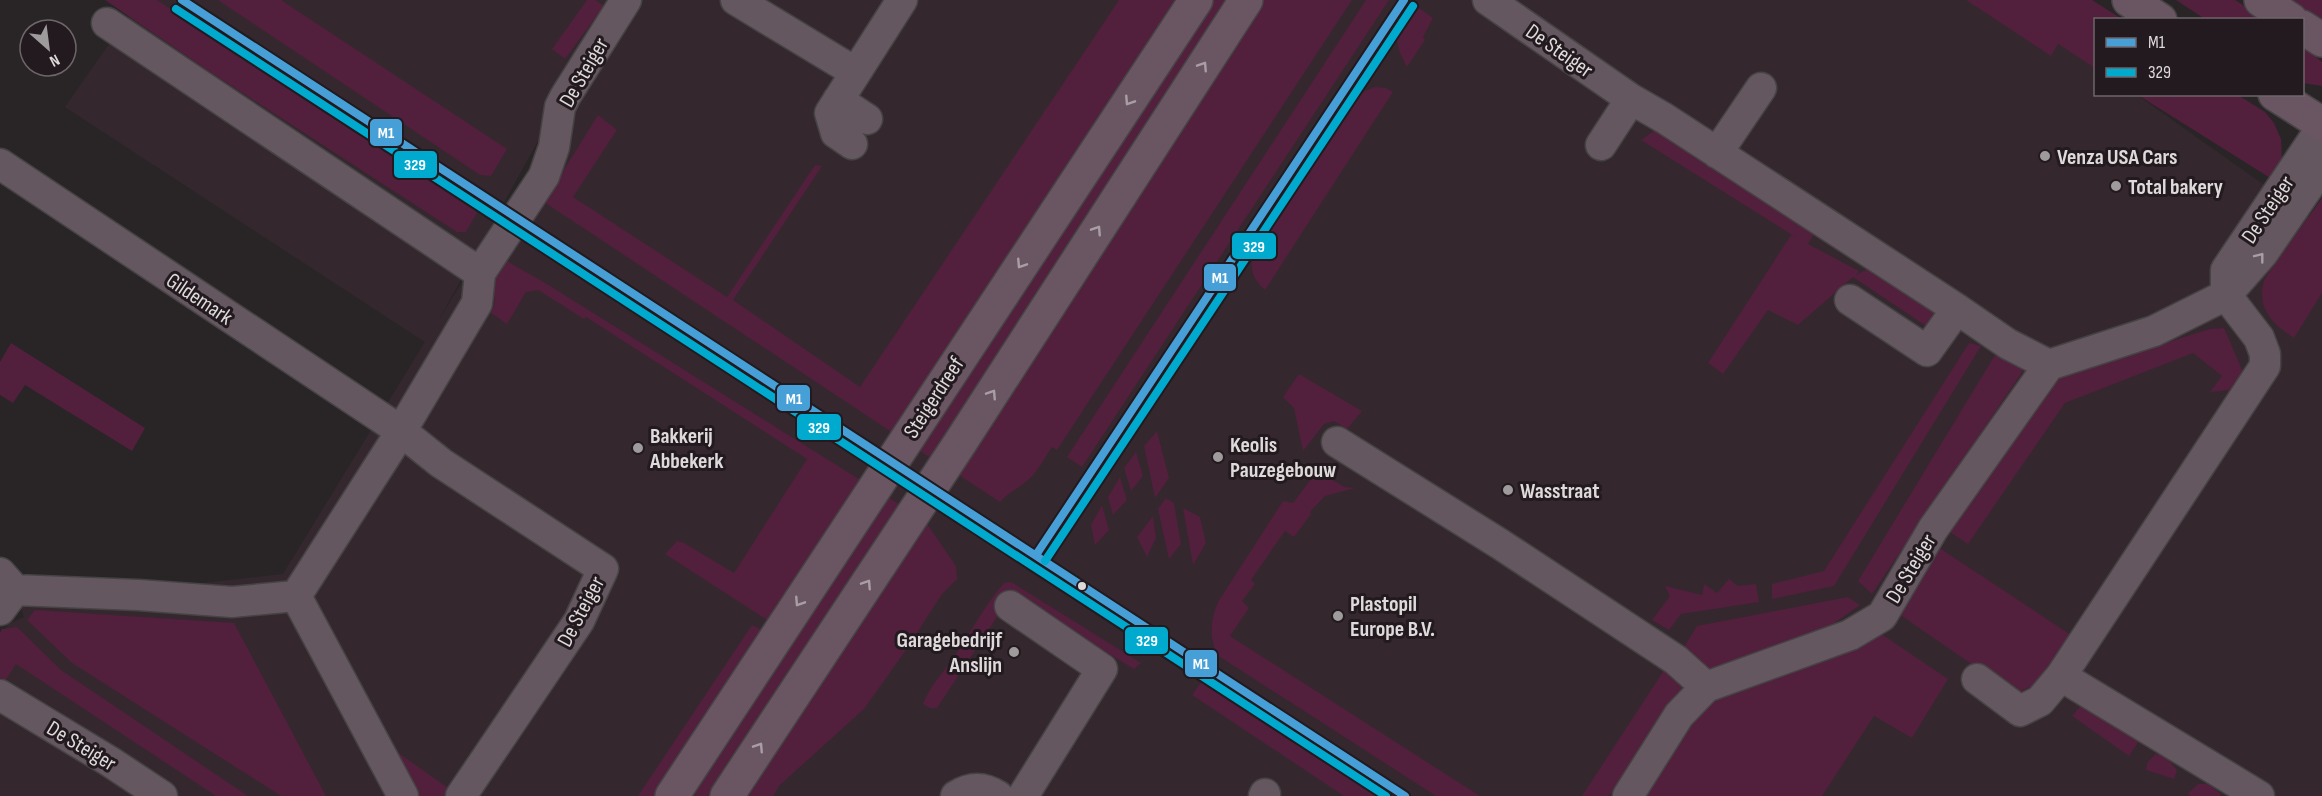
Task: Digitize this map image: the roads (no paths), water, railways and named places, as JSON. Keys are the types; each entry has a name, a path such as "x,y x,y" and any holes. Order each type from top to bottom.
{"main road":[{"name":"Steigerdreef","path":"672,796 1196,0"},
{"path":"727,796 960,443 1246,0"},
{"path":"2129,0 2157,18"},
{"path":"2261,0 2288,18"},
{"path":"2304,28 2322,40"},
{"path":"2279,96 2322,126"}],"street":[{"name":"De Steiger","path":"296,596 401,431 477,303 480,273 544,176 554,147 560,107 626,0"},
{"path":"736,0 855,72"},
{"path":"852,144 837,133 830,113 902,0"},
{"name":"De Steiger","path":"1488,0 1631,99 2008,344 2049,365"},
{"path":"107,23 480,273"},
{"path":"1717,153 1761,88"},
{"path":"1601,145 1631,99"},
{"path":"838,100 867,119"},
{"name":"De Steiger","path":"2226,295 2226,270 2322,126"},
{"name":"Gildemark","path":"0,164 401,431"},
{"name":"De Steiger","path":"1628,796 1678,715 1706,687 1850,635 1882,616 1933,529 2049,365 2154,331 2226,295 2264,253 2322,167"},
{"path":"1977,679 2020,711 2040,701 2061,676 2265,366 2265,354 2259,338 2226,295"},
{"path":"1850,300 1927,351 1957,309"},
{"name":"De Steiger","path":"401,431 441,463 603,569 579,621 461,796"},
{"path":"1337,442 1500,544 1676,660 1706,687"},
{"path":"5,591 232,602 296,596 403,796"},
{"path":"1010,606 1102,669 1023,796"},
{"path":"2061,676 2259,796"},
{"name":"De Steiger","path":"0,695 162,796"},
{"path":"957,796 967,788 990,790 998,796"}],"place":[{"name":"Venza USA Cars","path":"2045,156"},
{"name":"Total bakery","path":"2116,186"},
{"name":"Bakkerij Abbekerk","path":"638,448"},
{"name":"Keolis Pauzegebouw","path":"1218,457"},
{"name":"Wasstraat","path":"1508,490"},
{"name":"Plastopil Europe B.V.","path":"1338,616"},
{"name":"Garagebedrijf Anslijn","path":"1014,652"}]}
